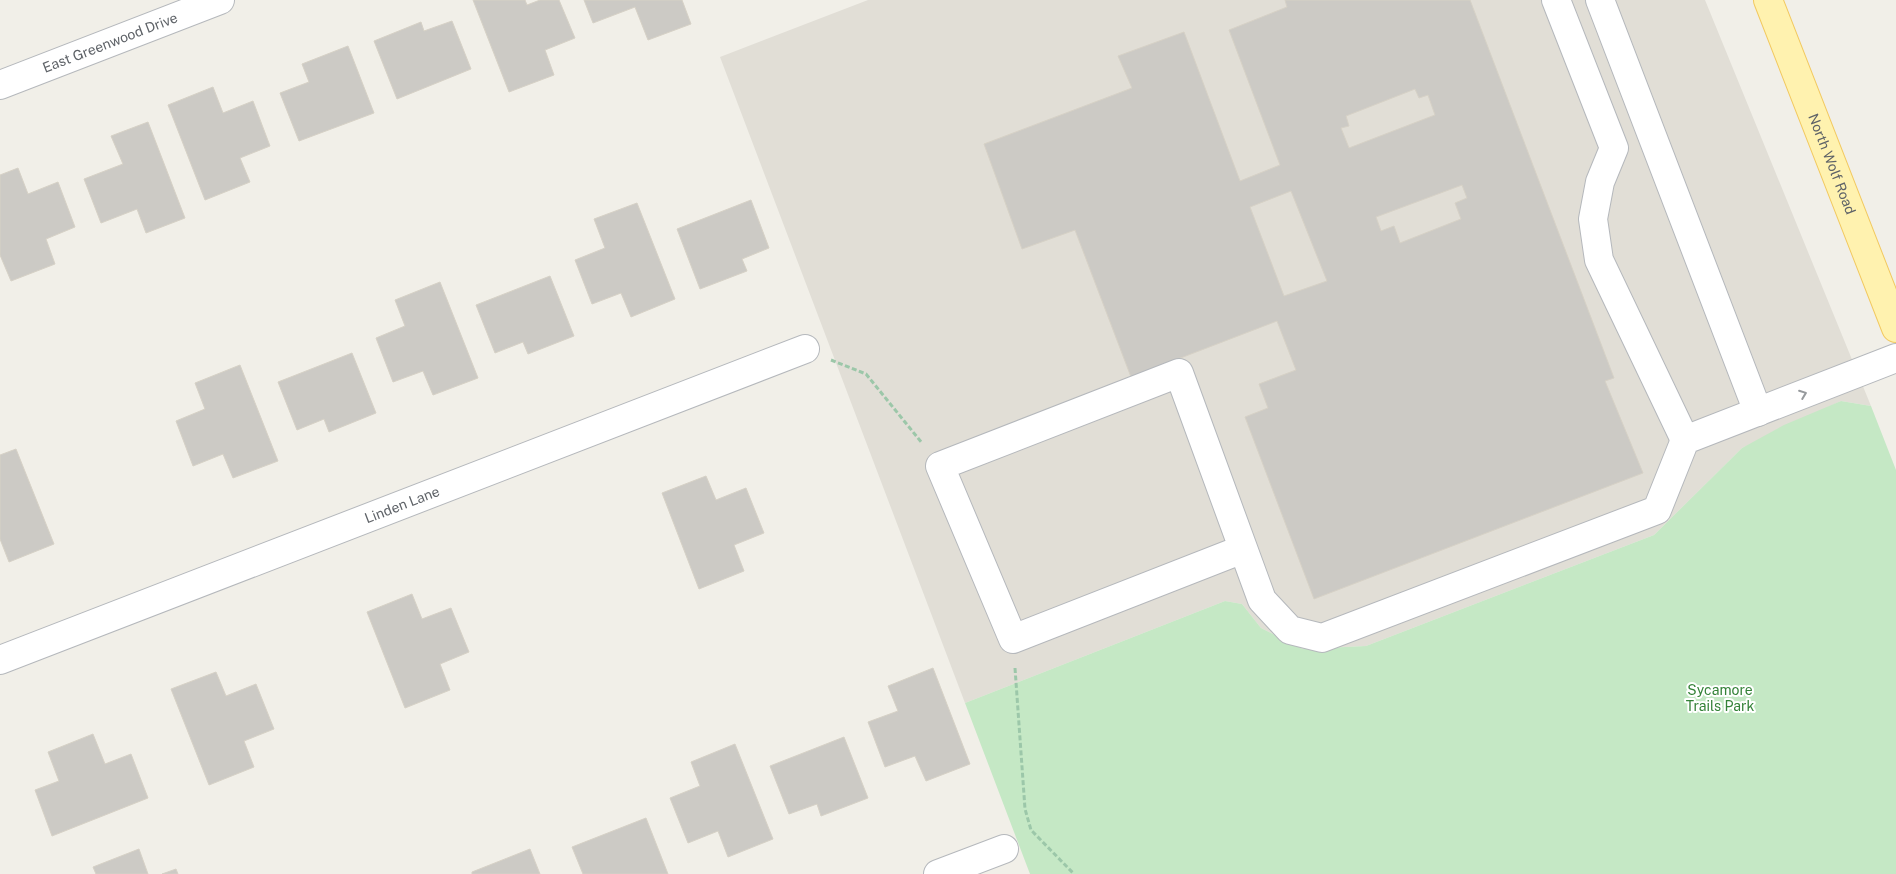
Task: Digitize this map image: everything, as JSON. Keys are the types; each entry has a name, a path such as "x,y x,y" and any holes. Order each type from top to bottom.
{"main road":[{"name":"North Wolf Road","path":"1768,0 1896,328"}],"street":[{"name":"East Greenwood Drive","path":"0,84 220,0"},
{"path":"1556,0 1614,148 1600,182 1593,219 1599,260 1685,440"},
{"path":"1600,0 1758,412"},
{"name":"Linden Lane","path":"0,660 805,350"},
{"path":"1243,549 1013,640 940,466 1179,373 1262,600 1290,630 1322,638 1657,510 1685,440 1896,358"},
{"path":"938,874 1004,849"}],"path":[{"path":"805,350 866,374 940,466"},
{"path":"1013,640 1025,809 1031,830 1074,874"}],"shaded area":[{"path":"868,0 1705,0 1871,406 1841,401 1742,448 1654,535 1366,646 1303,649 1261,628 1242,604 1225,601 965,703 720,57"}],"green space":[{"name":"Sycamore Trails Park","path":"1841,401 1871,406 1896,470 1896,874 1030,874 965,703 1225,601 1242,604 1261,628 1303,649 1366,646 1654,535 1742,448 1784,425"}],"building":[{"path":"473,0 525,0 527,5 540,0 559,0 575,38 545,50 554,75 509,92"},
{"path":"584,0 682,0 691,24 648,40 635,7 593,23"},
{"path":"1285,0 1470,0 1614,378 1605,381 1643,473 1314,599 1245,417 1268,408 1259,384 1296,370 1277,321 1131,377 1075,230 1022,249 984,144 1132,88 1118,56 1184,32 1240,181 1280,165 1229,30 1287,7","holes":["1415,89 1419,98 1428,95 1435,115 1349,148 1341,128 1349,126 1346,116","1462,185 1467,198 1455,203 1461,219 1400,243 1394,226 1381,231 1376,217","1291,191 1327,281 1284,296 1250,207"]},
{"path":"452,21 471,69 397,99 374,41 421,22 424,31"},
{"path":"348,46 374,113 299,141 280,93 309,82 302,64"},
{"path":"213,87 223,113 253,101 270,146 240,158 250,182 205,200 168,105"},
{"path":"148,122 185,218 146,233 137,209 101,223 84,179 123,164 111,136"},
{"path":"18,168 28,194 58,182 75,227 46,239 55,264 11,281 0,255 0,175"},
{"path":"751,200 769,248 742,259 747,271 700,289 677,229"},
{"path":"637,203 675,299 631,317 621,293 592,304 575,260 605,248 594,219"},
{"path":"550,276 574,336 528,354 523,342 495,353 476,305"},
{"path":"440,282 478,378 433,395 423,371 393,382 376,338 405,326 395,300"},
{"path":"352,353 376,413 329,432 324,419 297,430 278,382"},
{"path":"240,365 278,461 233,478 223,454 193,466 176,421 205,409 195,383"},
{"path":"16,449 54,544 9,562 0,539 0,455"},
{"path":"706,476 716,500 746,488 764,533 734,545 744,571 699,589 662,493"},
{"path":"412,594 422,619 451,608 469,652 440,664 450,690 405,708 367,612"},
{"path":"933,668 970,764 926,781 915,756 885,767 868,722 898,711 888,686"},
{"path":"216,672 226,696 256,684 274,729 244,741 254,767 209,785 171,689"},
{"path":"93,734 105,764 131,754 148,798 52,836 35,790 59,781 48,752"},
{"path":"844,737 868,798 821,816 817,804 789,814 770,766"},
{"path":"735,744 773,839 728,857 718,831 688,843 670,798 700,786 691,762"},
{"path":"646,818 668,874 583,874 572,847"},
{"path":"139,849 148,874 96,874 93,867"},
{"path":"530,849 540,874 472,874 472,872"},
{"path":"176,869 178,874 162,874"}]}
